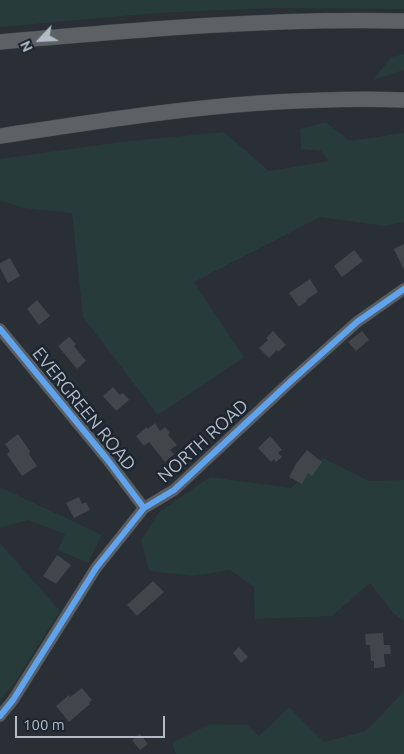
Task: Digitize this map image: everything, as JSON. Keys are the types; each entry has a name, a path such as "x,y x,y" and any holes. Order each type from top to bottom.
{"highway":[{"path":"0,42 235,23 332,20 404,21"},
{"path":"0,136 172,112 258,103 347,99 404,100"}],"street":[{"name":"NORTH ROAD","path":"0,716 13,700 96,568 144,508 174,490 357,322 404,289"},
{"name":"EVERGREEN ROAD","path":"0,329 107,459 144,508"}],"green space":[{"path":"0,0 404,0 404,9 270,8 156,13 0,27"},
{"path":"404,54 404,70 373,80 391,57"},
{"path":"326,122 349,141 404,133 404,222 385,226 320,217 194,282 244,357 158,415 83,317 72,213 24,208 0,200 0,159 121,142 224,132 269,171 329,161 321,151 301,149 300,129"},
{"path":"323,458 369,481 404,480 404,621 394,614 370,583 332,616 255,619 254,587 230,570 194,576 149,571 141,540 159,512 210,477 291,488"},
{"path":"0,487 102,535 88,563 58,550 65,534 28,520 0,528"},
{"path":"0,543 60,611 15,682 0,700"},
{"path":"404,691 404,754 176,754 172,743 210,724 247,725 259,736 289,707 324,742 366,731"}],"building":[{"path":"404,244 404,270 394,249"},
{"path":"354,250 363,261 342,277 334,266"},
{"path":"10,258 20,276 8,283 0,268 0,263"},
{"path":"310,279 318,292 299,307 289,293"},
{"path":"37,300 50,316 39,325 27,309"},
{"path":"273,331 286,345 269,358 259,348 268,340 266,338"},
{"path":"362,331 369,340 356,351 348,342"},
{"path":"69,337 76,344 74,346 86,361 77,369 58,346"},
{"path":"113,387 120,395 123,393 129,400 116,411 103,396"},
{"path":"155,423 160,431 165,427 170,433 168,435 177,445 170,450 174,454 165,462 149,442 144,446 136,436"},
{"path":"18,434 30,451 29,454 37,466 22,476 7,454 10,451 5,444"},
{"path":"270,436 282,450 278,453 282,457 276,462 274,459 271,462 258,448"},
{"path":"307,450 322,462 312,476 308,473 302,484 289,477"},
{"path":"79,497 82,504 86,502 90,510 74,518 66,503"},
{"path":"57,555 71,565 56,584 43,576"},
{"path":"153,581 164,592 137,616 127,605"},
{"path":"383,633 384,645 390,645 391,654 384,654 385,667 374,668 374,661 371,661 370,645 366,645 365,634"},
{"path":"239,647 248,657 241,663 233,653"},
{"path":"82,688 92,700 90,704 69,722 56,706 69,695 70,697"},
{"path":"140,734 148,744 140,750 132,740"}],"cycle path":[{"path":"0,716 13,700 96,568 144,508 174,490 357,322 404,289"},
{"path":"0,329 107,459 144,508"}]}
